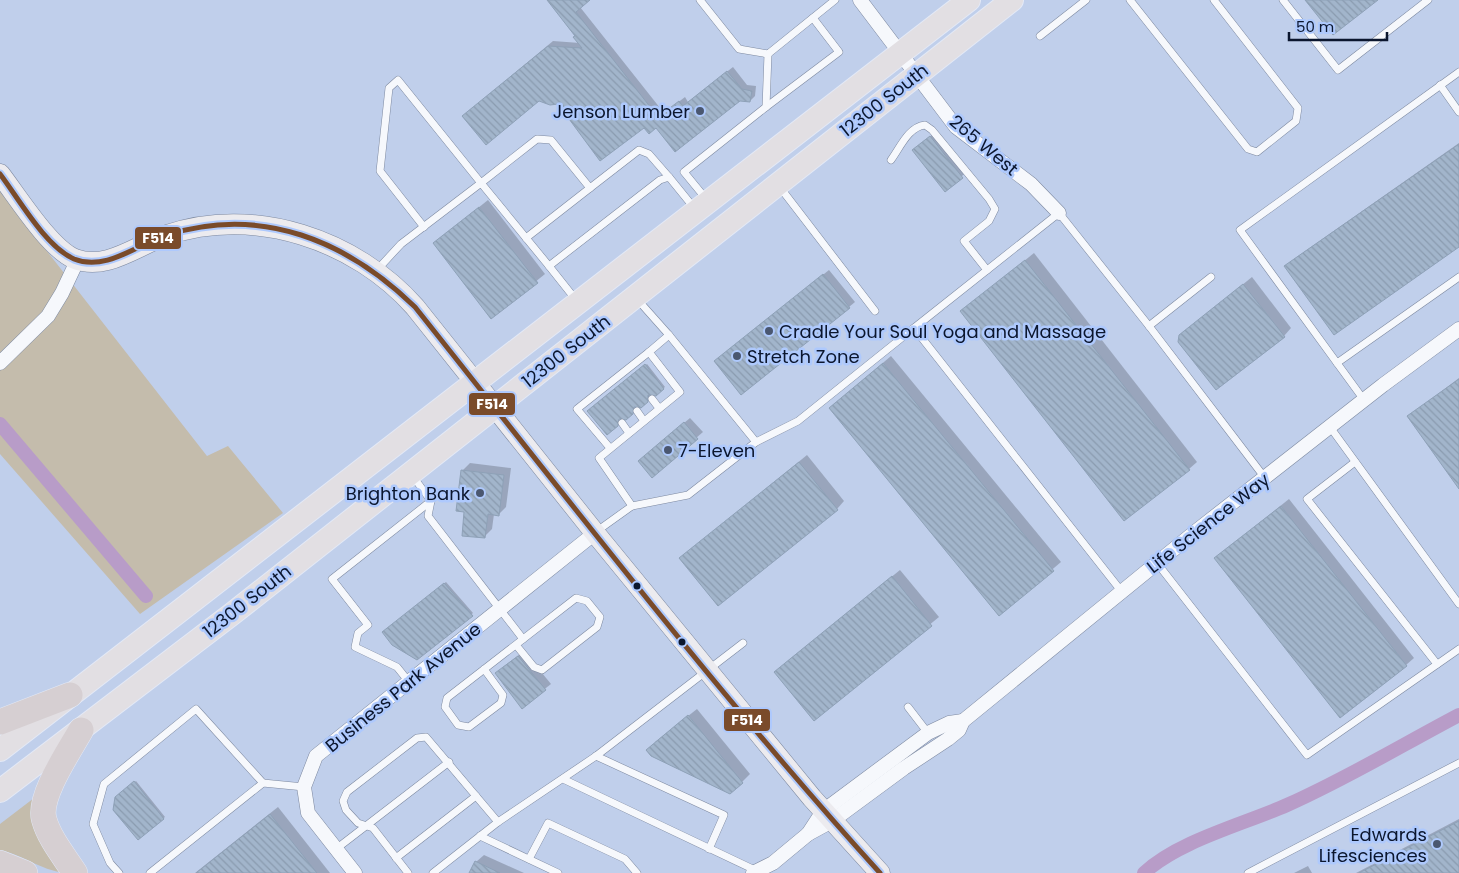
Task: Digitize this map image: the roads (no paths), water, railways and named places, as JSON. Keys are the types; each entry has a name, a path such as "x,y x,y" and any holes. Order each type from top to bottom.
{"highway":[{"path":"0,722 70,695"},
{"path":"75,873 54,840 44,818 45,797 81,730"},
{"path":"0,863 24,873"}],"main road":[{"name":"12300 South","path":"0,750 969,0"},
{"name":"12300 South","path":"0,792 494,408 1012,0"},
{"path":"0,174 53,243 67,255 78,260 104,262 170,233 207,226 242,224 278,229 314,239 346,254 374,272 409,300 595,533 828,816 880,873"}],"street":[{"name":"265 West","path":"860,0 956,126 1031,184 1059,214"},
{"path":"0,363 48,316 78,260"},
{"name":"Life Science Way","path":"828,816 928,733 949,723 962,721 1157,563 1364,400 1459,330"},
{"name":"Business Park Avenue","path":"355,873 308,813 304,787 316,756 595,533"},
{"name":"Life Science Way","path":"828,816 948,739 959,730 962,721"},
{"path":"755,872 773,864 828,816"}],"lane":[{"path":"700,0 739,49 768,54"},
{"path":"766,107 768,54 835,0"},
{"path":"1040,36 1086,0"},
{"path":"1130,0 1248,149 1257,152 1296,121 1298,108 1214,0"},
{"path":"1283,0 1338,70 1428,0"},
{"path":"703,207 684,172 839,52 812,18"},
{"path":"1364,400 1240,230 1459,72"},
{"path":"424,227 380,171 389,88 393,82 398,80 404,84 481,183 579,303"},
{"path":"1440,85 1459,112"},
{"path":"891,160 912,130 918,126 925,125 932,130 990,199 995,209 990,220 964,241 987,270"},
{"path":"374,272 401,244 537,139 551,140 590,188"},
{"path":"526,238 639,150 650,154 669,178 703,207"},
{"path":"549,266 660,180 669,178"},
{"path":"777,184 875,310"},
{"path":"595,533 632,506 688,494 756,442 798,421 1059,214 1149,326 1265,478"},
{"path":"1149,326 1211,277"},
{"path":"1337,363 1459,277"},
{"path":"635,296 756,442"},
{"path":"914,328 1122,592"},
{"path":"610,448 577,409 600,396 630,372 648,352 669,335"},
{"path":"632,506 599,458 680,392 648,352"},
{"path":"652,399 659,408"},
{"path":"636,411 644,421"},
{"path":"622,423 629,433"},
{"path":"1330,427 1459,604"},
{"path":"1355,462 1307,499 1437,664"},
{"path":"410,473 431,501 428,516 523,638"},
{"path":"409,682 398,667 355,647 358,633 368,625 332,580 431,501"},
{"path":"1157,563 1307,755 1459,648"},
{"path":"484,669 503,695 501,703 469,727 458,725 446,708 447,698 523,638 576,598 587,600 600,618 597,627 542,670 534,667 516,644"},
{"path":"433,873 498,822 596,756 743,643"},
{"path":"908,707 928,733"},
{"path":"119,873 110,863 93,824 104,784 196,709 263,783 304,787"},
{"path":"408,873 373,828 366,824 358,823 346,810 344,797 417,738 426,737 498,822"},
{"path":"596,756 724,815 709,849"},
{"path":"336,849 366,824 449,762"},
{"path":"1248,873 1459,763"},
{"path":"563,779 755,872"},
{"path":"150,873 263,783"},
{"path":"396,858 476,796"},
{"path":"529,859 548,823 625,859 637,873"},
{"path":"480,836 558,873"}],"waterway":[{"path":"0,424 146,596"},
{"path":"1144,873 1158,862 1193,842 1309,795 1459,715"}],"place":[{"name":"Jenson Lumber","path":"700,111"},
{"name":"Cradle Your Soul Yoga and Massage","path":"769,331"},
{"name":"Stretch Zone","path":"737,356"},
{"name":"7-Eleven","path":"668,450"},
{"name":"Brighton Bank","path":"480,493"},
{"name":"Edwards Lifesciences","path":"1437,844"}]}
